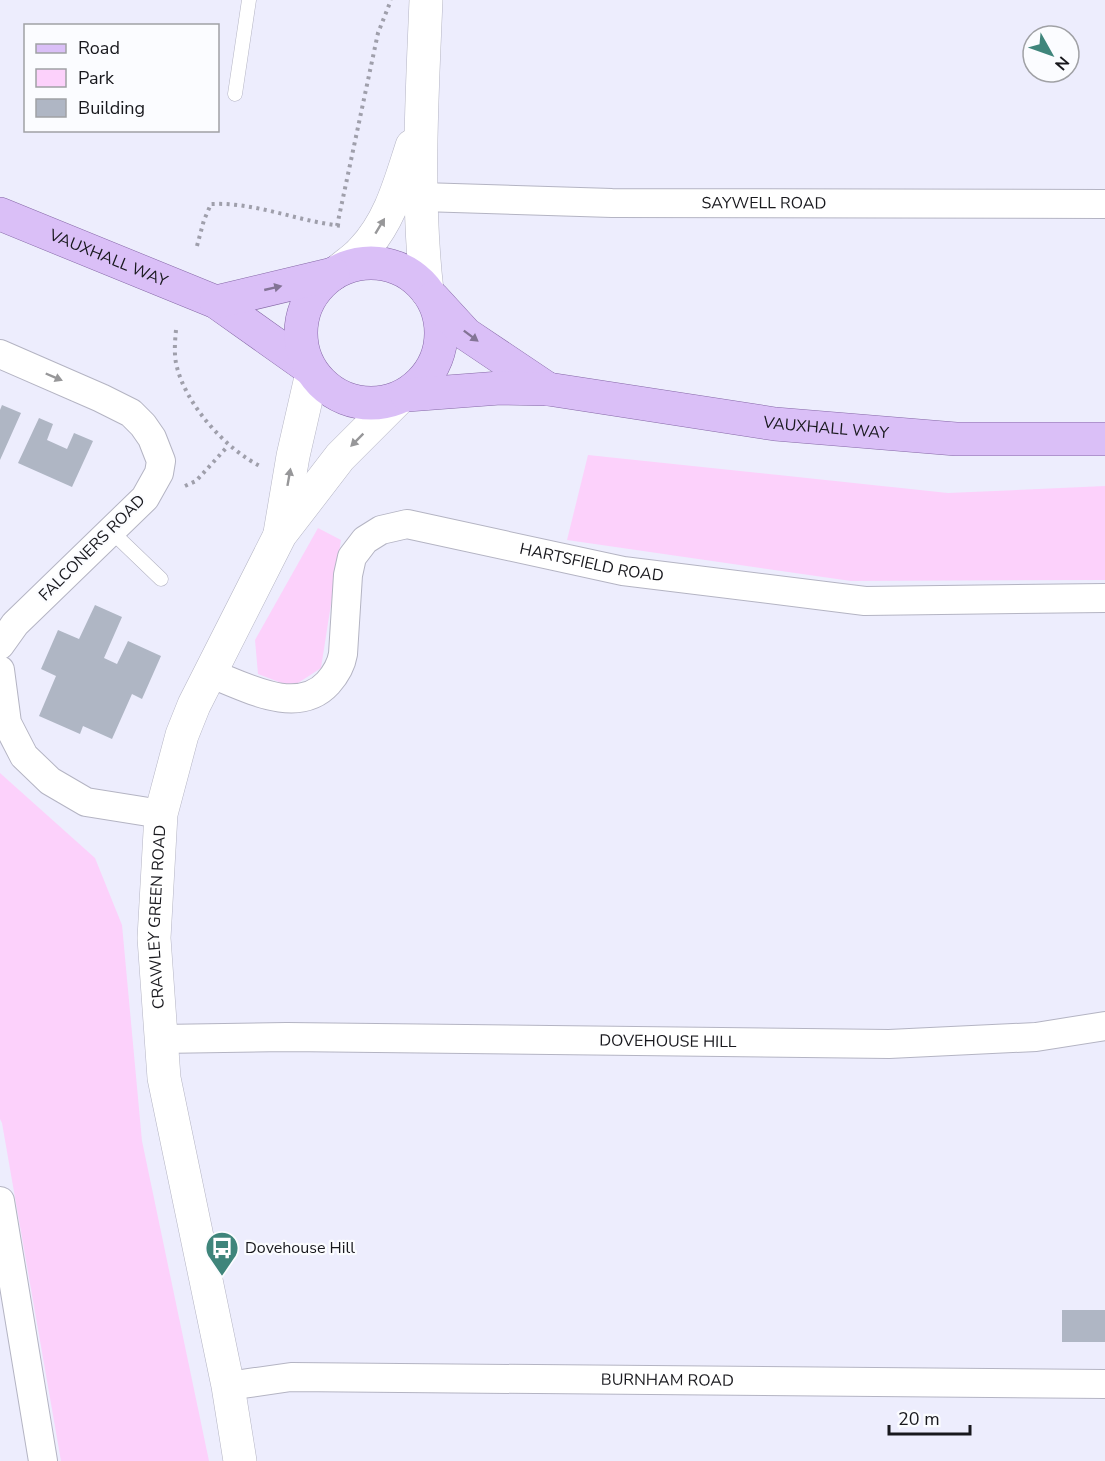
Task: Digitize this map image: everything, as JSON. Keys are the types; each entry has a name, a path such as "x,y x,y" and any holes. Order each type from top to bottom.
{"main road":[{"name":"VAUXHALL WAY","path":"0,214 216,302 310,371"},
{"path":"216,302 337,272 354,265 375,263 397,268 415,279 428,293 439,316 441,339 435,362 423,380 402,397 386,402 364,404 342,398 323,386 310,371 302,349 300,328 305,307 316,289 337,272"},
{"name":"VAUXHALL WAY","path":"428,293 466,334 548,389"},
{"name":"VAUXHALL WAY","path":"402,397 500,388 548,389 786,425 956,439 1105,439"}],"street":[{"path":"426,0 421,116 421,241 428,293"},
{"path":"337,272 362,251 379,230 397,194 421,116"},
{"name":"SAYWELL ROAD","path":"422,197 612,203 1105,204"},
{"name":"FALCONERS ROAD","path":"0,354 131,413 152,438 161,461 159,473 145,498 15,624 0,645"},
{"name":"CRAWLEY GREEN ROAD","path":"280,535 288,479 310,371"},
{"name":"CRAWLEY GREEN ROAD","path":"240,1461 228,1386 164,1078 154,938 161,814 182,735 209,673 280,535 340,457 402,397"},
{"name":"HARTSFIELD ROAD","path":"209,673 257,691 292,699 314,695 325,687 341,666 348,575 352,557 365,540 381,530 407,524 623,571 865,601 1105,598"},
{"path":"0,670 7,723 24,756 50,781 86,802 161,814"},
{"name":"DOVEHOUSE HILL","path":"160,1039 287,1037 889,1044 1036,1037 1105,1026"},
{"path":"0,1201 43,1461"},
{"name":"BURNHAM ROAD","path":"228,1386 291,1377 1105,1384"}],"lane":[{"path":"235,94 249,0"},
{"path":"110,530 161,579"}],"path":[{"path":"337,226 378,33 391,0"},
{"path":"197,246 211,204 262,209 323,224 345,226"},
{"path":"176,330 175,361 194,404 228,446 250,461 288,479"},
{"path":"150,490 172,493 196,481 228,446"}],"green space":[{"path":"588,455 948,493 1105,486 1105,580 851,581 567,540"},
{"path":"318,528 341,540 321,668 292,687 258,674 255,640"},
{"path":"0,773 95,858 122,925 142,1141 209,1461 61,1461 0,1119"}],"building":[{"path":"2,405 21,413 0,460 0,410"},
{"path":"39,418 53,424 47,440 67,449 74,433 93,441 72,487 18,463"},
{"path":"95,605 122,617 104,658 117,664 128,641 161,656 142,699 132,694 112,739 83,726 80,734 39,716 56,676 41,669 58,630 79,639"},
{"path":"1062,1310 1105,1310 1105,1342 1062,1342"}],"place":[{"name":"Dovehouse Hill","path":"222,1277"}]}
